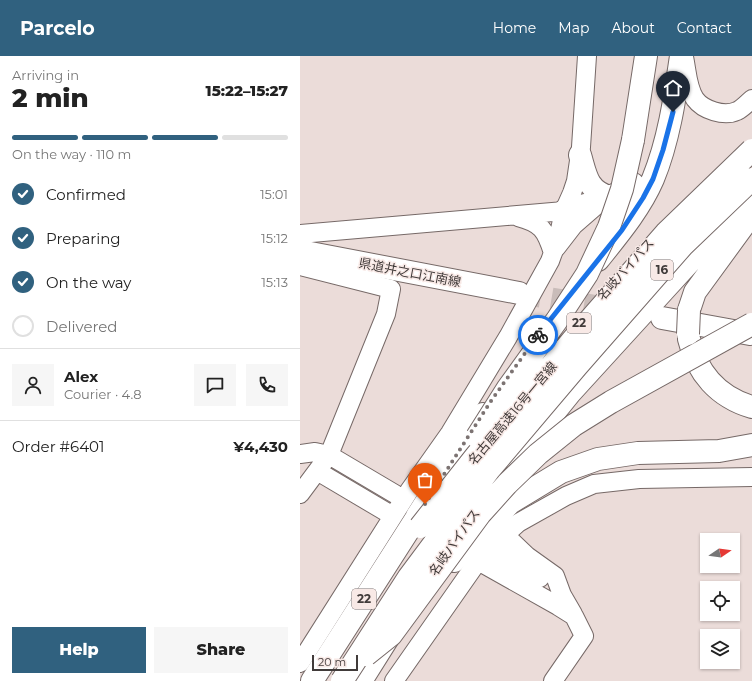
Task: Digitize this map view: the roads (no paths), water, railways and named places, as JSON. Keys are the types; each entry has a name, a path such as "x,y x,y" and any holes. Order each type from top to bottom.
{"main road":[{"path":"418,522 587,274 609,227 622,189 646,56"},
{"path":"418,522 491,401 535,339 601,257 643,198 653,179 665,143 673,112 683,56"},
{"name":"名岐バイパス","path":"312,681 418,522 625,267 708,180 752,139"},
{"path":"564,211 625,191 638,181 651,165 665,143"},
{"name":"名古屋高速16号一宮線","path":"316,681 418,522 476,456 581,330 666,233 752,150"},
{"path":"580,155 586,175 594,190 606,198"},
{"name":"名古屋高速16号一宮線","path":"351,677 409,577 489,470 576,366 684,245 752,179"},
{"path":"554,250 572,224 592,206 606,198"},
{"name":"名岐バイパス","path":"351,677 403,615 479,507 570,393 696,256 752,200"},
{"path":"752,214 695,292 689,310 688,334 698,366 707,378 728,396 739,403 752,407"},
{"name":"県道井之口江南線","path":"300,250 519,293"},
{"path":"662,318 752,334"},
{"path":"351,677 391,635 480,514 507,484 538,454 574,425 611,402 752,324"},
{"path":"403,615 510,503 560,472 598,459 638,453 718,451 752,445"}],"street":[{"path":"300,664 393,516 402,492 450,433 550,262 564,211 576,181 580,155 587,56"},
{"path":"683,56 692,91 695,98 704,106 716,112 730,113 742,108 752,99"},
{"path":"300,234 564,211"},
{"path":"512,215 531,220 542,229 548,236 554,250"},
{"path":"300,266 391,289 386,314 330,452 300,494"},
{"path":"300,454 330,452 402,492"},
{"path":"317,471 393,516"},
{"path":"394,681 478,561 518,523 566,496 594,484 639,479 752,477"},
{"path":"505,534 527,556 555,576 562,595 584,636 556,680"},
{"path":"498,553 551,584 562,595"},
{"path":"478,561 574,616"}],"tunnel":[{"path":"519,293 619,310"}]}
